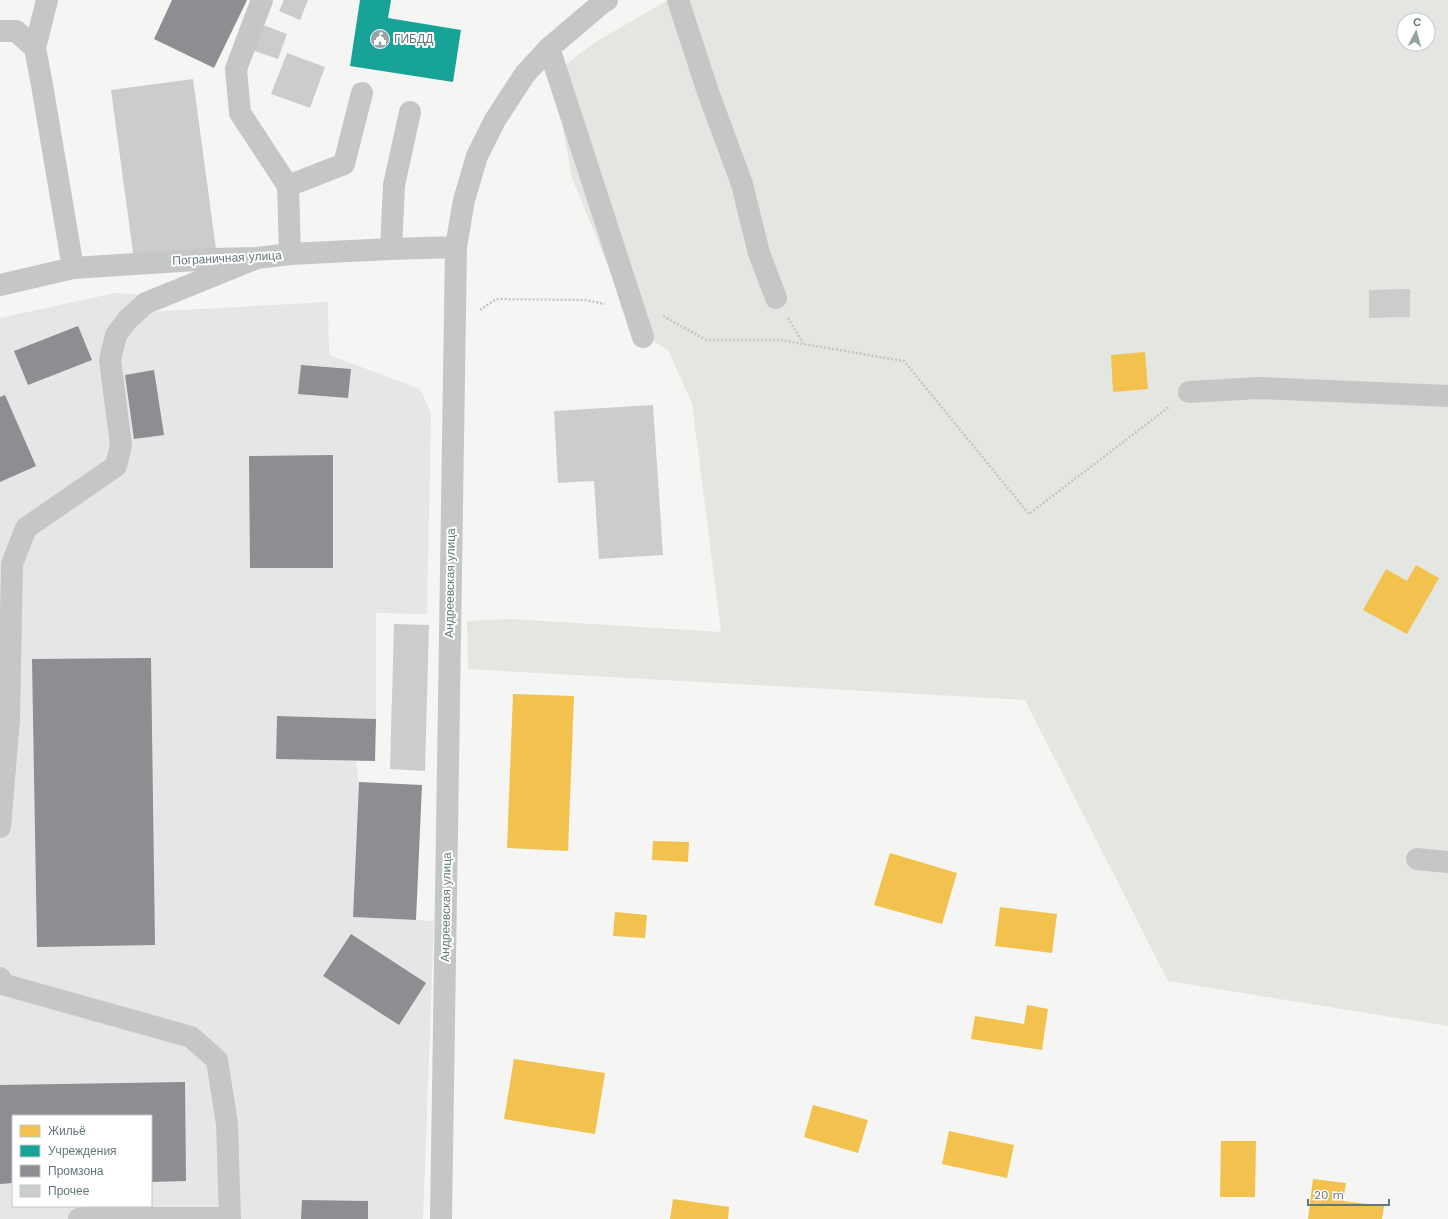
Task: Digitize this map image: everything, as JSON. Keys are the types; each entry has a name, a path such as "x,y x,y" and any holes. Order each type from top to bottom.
{"street":[{"path":"47,0 35,48 72,268"},
{"path":"262,0 236,69 240,113 288,186 290,254"},
{"path":"678,0 708,92 742,184 759,253 776,298"},
{"name":"Андреевская улица","path":"441,1219 456,247 464,200 477,156 495,120 525,74 549,48 604,1"},
{"path":"0,31 16,31 35,48"},
{"path":"549,48 643,337"},
{"path":"288,186 344,164 362,93"},
{"path":"391,249 394,185 410,112"},
{"name":"Пограничная улица","path":"0,285 72,268 212,258 257,258 290,254 456,247"},
{"path":"0,826 9,719 6,602 12,564 26,528 116,466 121,445 110,360 116,335 128,319 146,303 257,258"},
{"path":"1189,392 1259,388 1448,396"},
{"path":"1417,859 1448,862"},
{"path":"0,978 2,984 191,1037 217,1060 227,1124 230,1219 79,1219"}],"path":[{"path":"454,327 496,299 585,300 634,308 659,314 706,340 780,340 904,361 1029,514 1189,392"}],"shaded area":[{"path":"668,0 1448,0 1448,1026 1168,981 1025,700 468,669 467,621 511,619 721,632 692,403 668,350 634,329 572,178 553,74 594,43"},
{"path":"115,293 146,295 147,312 328,302 329,355 420,389 431,413 427,614 376,613 376,719 277,716 276,758 356,761 359,782 353,917 434,921 423,1219 0,1219 0,318"}],"building: Жильё":[{"path":"1145,352 1148,389 1113,392 1111,355"},
{"path":"1416,565 1439,578 1407,634 1363,610 1386,569 1407,581"},
{"path":"513,694 574,696 568,851 507,848"},
{"path":"653,841 689,842 688,862 652,860"},
{"path":"890,853 957,873 942,924 874,905"},
{"path":"1000,907 1057,914 1052,953 995,946"},
{"path":"615,912 647,915 645,938 613,936"},
{"path":"1027,1005 1048,1009 1042,1050 971,1039 975,1016 1024,1024"},
{"path":"514,1059 605,1073 595,1134 504,1119"},
{"path":"813,1105 868,1120 858,1153 804,1137"},
{"path":"949,1131 1014,1145 1007,1178 942,1164"},
{"path":"1221,1141 1256,1141 1255,1197 1220,1197"},
{"path":"1313,1179 1346,1183 1343,1201 1384,1206 1382,1219 1308,1219"},
{"path":"673,1199 729,1207 728,1219 670,1219"}],"building: Учреждения":[{"path":"360,0 391,0 388,18 461,30 453,82 350,66"}],"building: Промзона":[{"path":"172,0 247,0 214,68 154,39"},
{"path":"78,326 92,360 28,385 14,351"},
{"path":"301,365 351,369 348,398 298,394"},
{"path":"154,370 164,435 134,439 125,375"},
{"path":"5,395 36,466 0,482 0,397"},
{"path":"333,455 333,568 250,568 249,456"},
{"path":"151,658 155,945 37,947 32,659"},
{"path":"277,716 376,719 375,761 276,759"},
{"path":"359,782 422,785 416,920 353,917"},
{"path":"351,934 426,983 399,1025 323,976"},
{"path":"185,1082 186,1181 152,1182 152,1115 12,1115 12,1183 0,1184 0,1085"},
{"path":"302,1200 368,1201 368,1219 301,1219"}],"building: Прочее":[{"path":"284,0 308,0 300,20 279,11"},
{"path":"258,23 287,34 278,59 249,49"},
{"path":"287,53 325,67 310,108 271,94"},
{"path":"193,79 216,249 134,260 111,90"},
{"path":"1410,289 1410,317 1369,318 1369,290"},
{"path":"653,405 663,555 599,559 594,481 558,483 554,411"},
{"path":"394,624 429,625 425,771 390,769"}],"place":[{"name":"ГИБДД","path":"380,39"}]}
